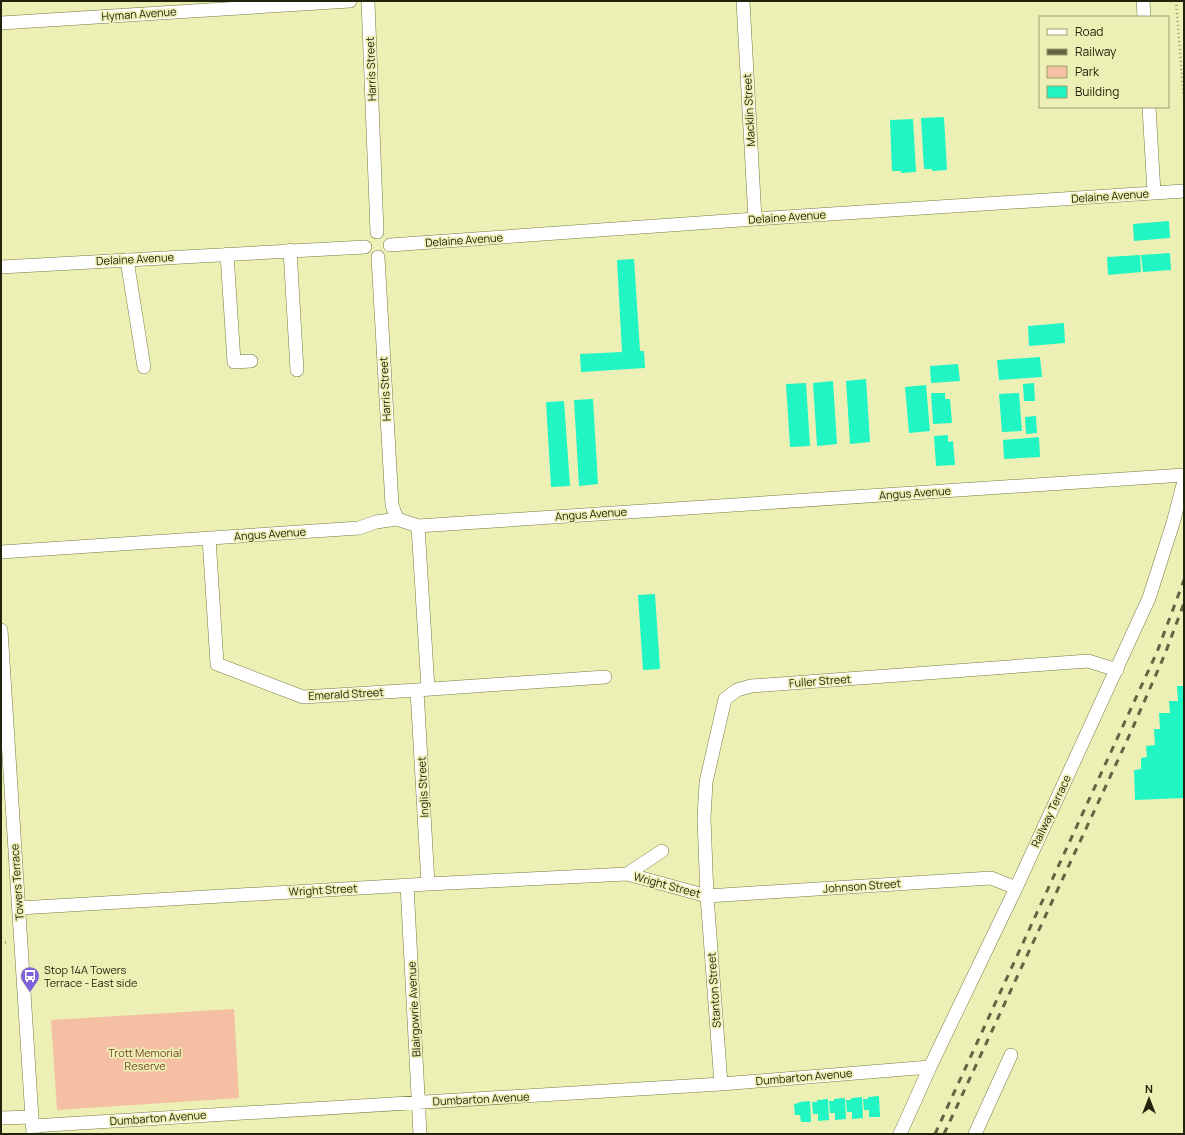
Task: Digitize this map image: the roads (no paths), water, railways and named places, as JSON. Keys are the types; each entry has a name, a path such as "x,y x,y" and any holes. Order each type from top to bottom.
{"street":[{"name":"Hyman Avenue","path":"1,23 350,1"},
{"name":"Harris Street","path":"368,1 377,232"},
{"name":"Macklin Street","path":"743,1 755,219"},
{"path":"1143,1 1144,16"},
{"path":"1149,108 1154,193"},
{"name":"Delaine Avenue","path":"390,245 1184,191"},
{"path":"377,232 386,235 390,245 389,251 378,257 370,254 365,247 367,238 373,233 377,232"},
{"name":"Delaine Avenue","path":"1,266 365,247"},
{"path":"290,250 297,370"},
{"path":"227,254 234,362 251,361"},
{"name":"Harris Street","path":"378,257 392,505 397,519"},
{"path":"127,260 144,367"},
{"name":"Angus Avenue","path":"1,552 359,528 376,522 397,519 418,526 1184,475"},
{"name":"Railway Terrace","path":"900,1134 930,1067 1016,888 1149,598 1173,523 1184,481"},
{"name":"Inglis Street","path":"418,526 428,884"},
{"name":"Emerald Street","path":"209,538 218,664 303,696 423,690 605,677"},
{"name":"Towers Terrace","path":"1,630 6,804 19,908 32,1126"},
{"name":"Fuller Street","path":"707,896 704,818 706,782 725,699 736,690 751,686 1088,661 1117,670"},
{"name":"Wright Street","path":"627,874 662,851"},
{"name":"Wright Street","path":"19,908 407,885 627,874 707,896"},
{"name":"Johnson Street","path":"707,896 991,878 1016,888"},
{"name":"Blairgowrie Avenue","path":"407,885 420,1134"},
{"name":"Stanton Street","path":"707,896 722,1084"},
{"path":"975,1134 1011,1055"},
{"name":"Dumbarton Avenue","path":"1,1118 32,1126 722,1084 930,1067"}],"railway":[{"path":"935,1134 1157,652 1184,580"},
{"path":"944,1134 1130,734 1165,654 1184,603"}],"place":[{"name":"Stop 14A Towers Terrace - East side","path":"30,993"}],"park label":[{"name":"Trott Memorial Reserve","path":"145,1059"}]}
